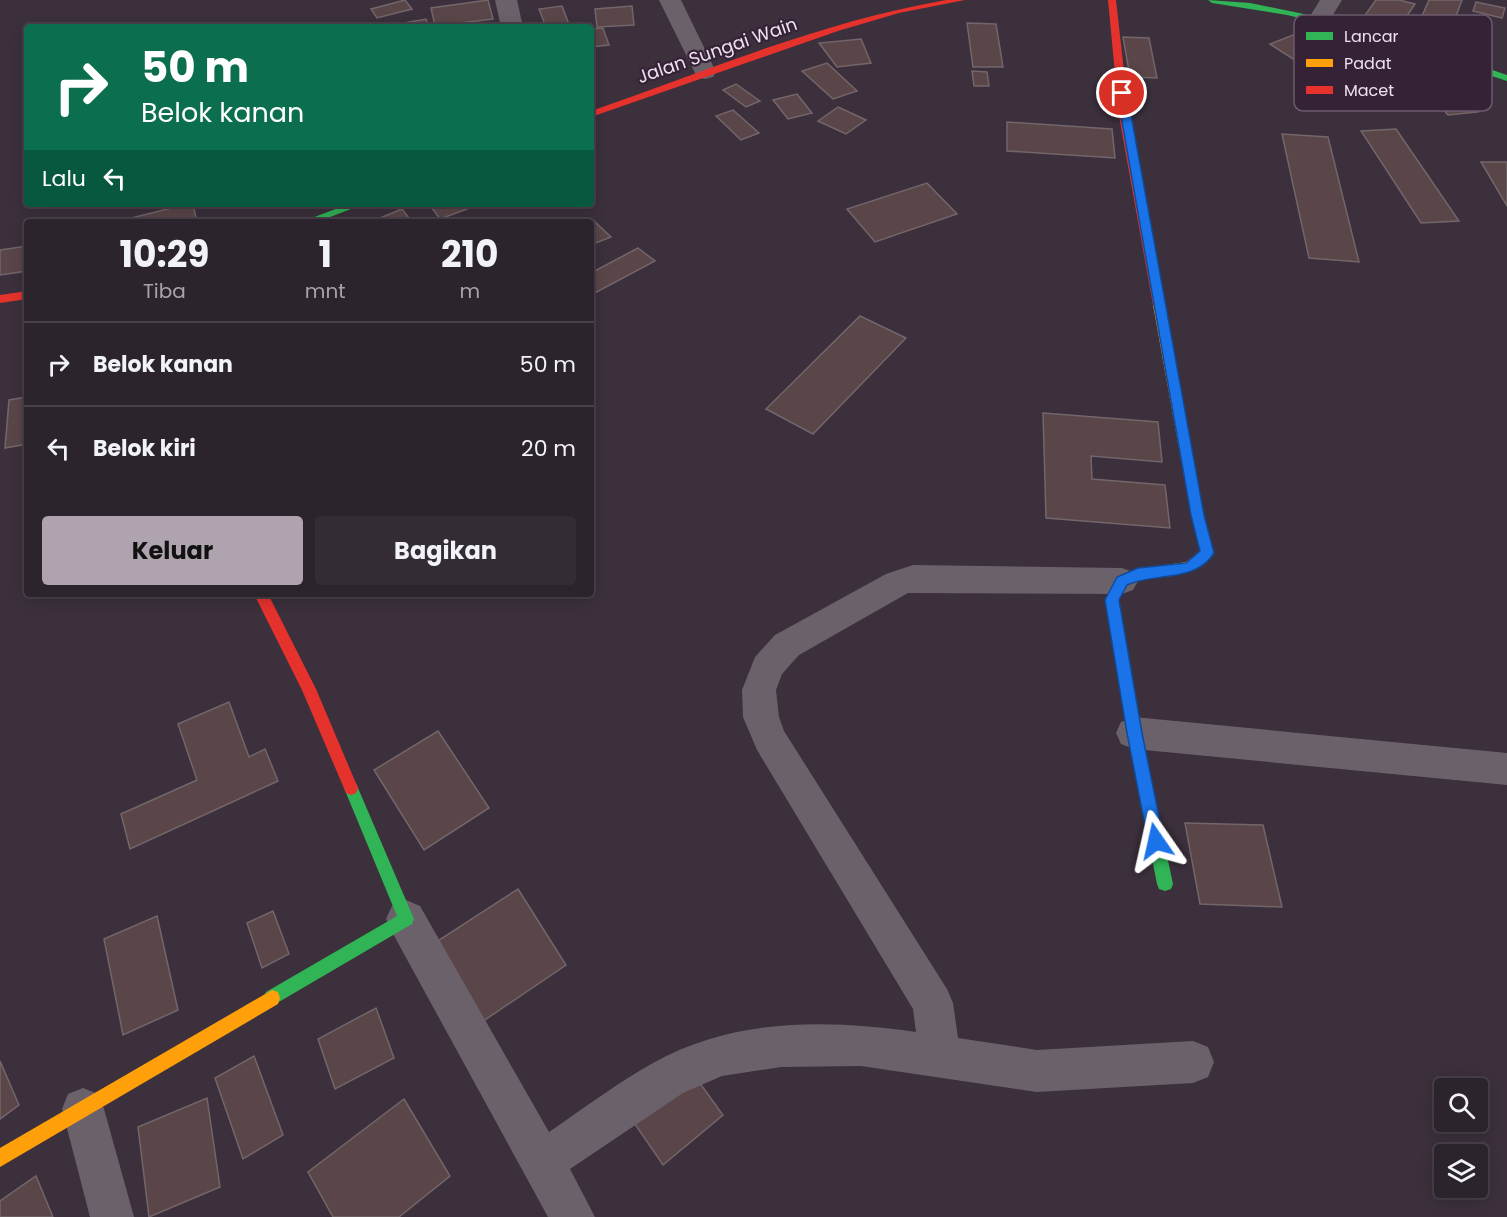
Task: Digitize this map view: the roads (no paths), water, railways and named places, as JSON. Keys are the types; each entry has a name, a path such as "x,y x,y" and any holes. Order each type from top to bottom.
{"street":[{"path":"506,0 511,24"},
{"path":"670,0 705,72"},
{"name":"Jalan Sungai Wain","path":"594,113 705,72 862,20 933,3 962,0"},
{"path":"940,1058 933,1003 770,740 761,717 759,690 767,667 787,645 897,583 913,578 1122,581 1138,574 1189,567 1207,553 1197,515 1124,116 1112,0"},
{"path":"1212,0 1260,4 1307,15"},
{"path":"1322,15 1331,0"},
{"path":"1492,73 1507,78"},
{"path":"315,219 350,207"},
{"path":"0,299 24,295"},
{"path":"1122,581 1112,600 1134,733 1165,884"},
{"path":"263,597 309,689 406,919 573,1217"},
{"path":"1134,733 1507,770"},
{"path":"0,1158 406,919"},
{"path":"542,1162 668,1078 721,1055 781,1046 861,1045 1037,1071 1193,1062"},
{"path":"83,1109 112,1217"}]}
